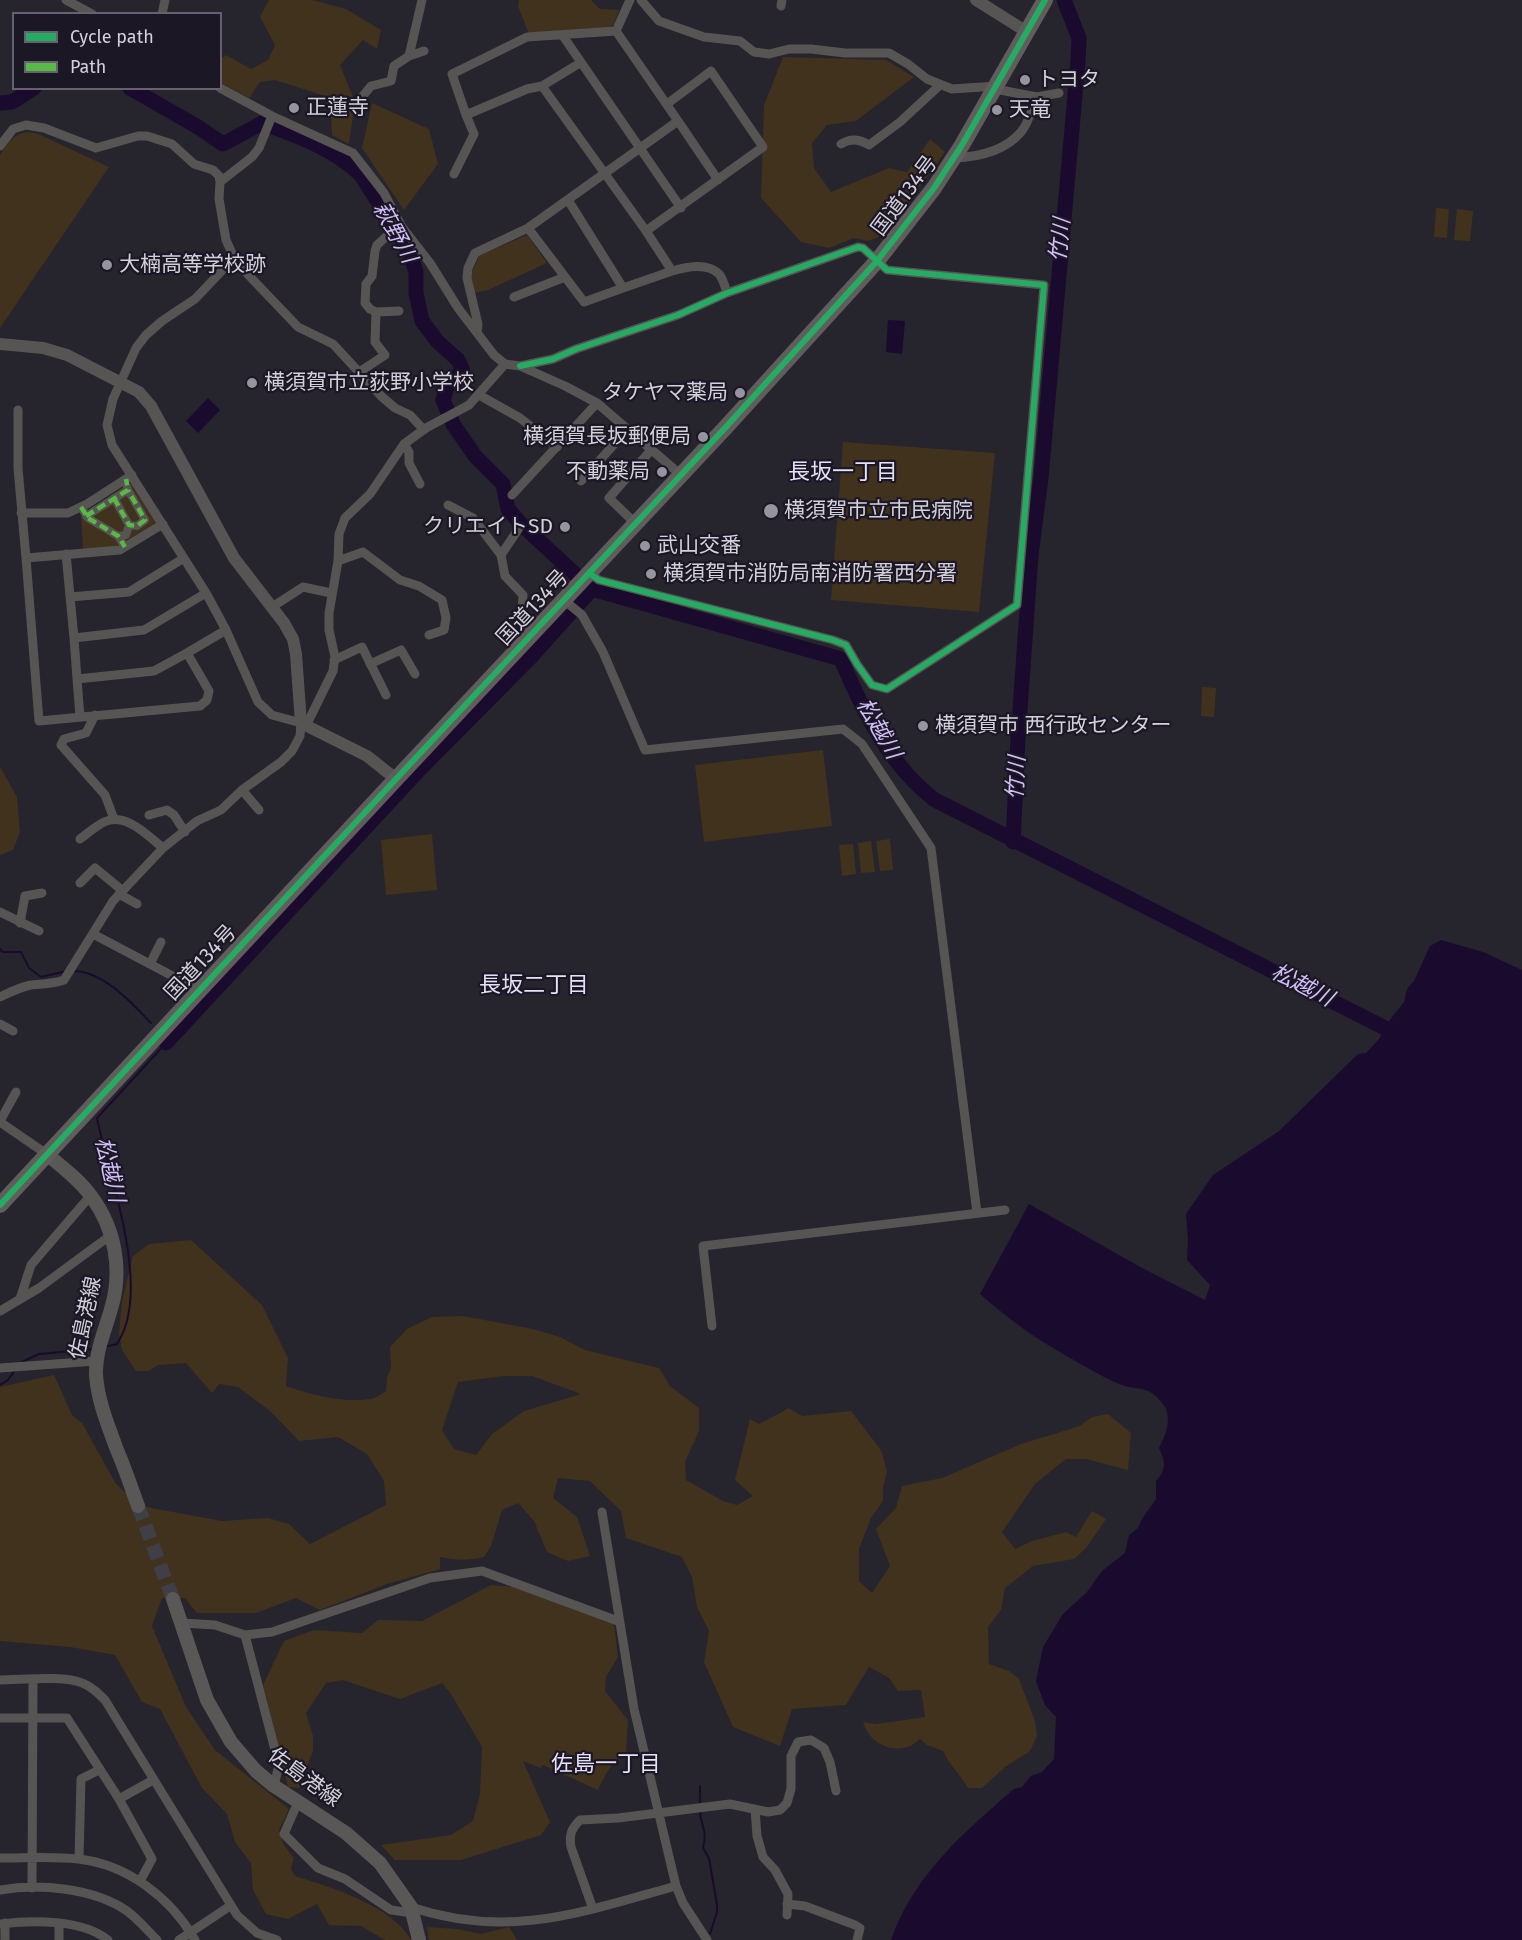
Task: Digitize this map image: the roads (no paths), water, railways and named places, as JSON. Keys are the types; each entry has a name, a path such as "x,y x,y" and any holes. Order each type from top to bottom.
{"highway":[{"name":"国道134号","path":"0,1205 681,475 877,261 934,188 954,158 1045,0"}],"main road":[{"name":"佐島港線","path":"48,1155 91,1195 111,1235 117,1267 116,1287 97,1359 98,1393 104,1419 138,1506"},
{"name":"佐島港線","path":"173,1599 207,1700 220,1725 256,1771 274,1786 346,1833 380,1863 412,1910 419,1940"}],"street":[{"path":"66,0 88,12"},
{"path":"409,56 422,0"},
{"path":"616,31 630,0"},
{"path":"640,0 659,21 704,37 740,40 754,52 769,54 789,49 811,49 845,54 890,54 927,79 952,89 996,87 1037,97 1059,93"},
{"path":"976,0 1026,32"},
{"path":"454,174 474,134 452,74 527,37 616,31"},
{"path":"616,31 718,180"},
{"path":"563,36 579,63 641,147 681,208"},
{"path":"362,98 371,86 391,81 394,66 409,56 424,51"},
{"path":"466,115 527,89 542,86 579,63"},
{"path":"646,231 763,147 711,71 667,104"},
{"path":"841,144 848,140 859,140 869,145 900,122 940,84"},
{"path":"542,86 672,271"},
{"path":"222,89 272,116 353,153 384,193 400,228 430,263 458,308 494,355 506,364 520,366 597,403 681,475"},
{"path":"954,158 970,157 1004,146 1020,133 1037,97"},
{"path":"220,182 252,157 259,148 272,116"},
{"path":"477,333 478,324 467,278 468,268 475,253 528,228 678,121"},
{"path":"0,146 13,129 26,125 44,128 96,148 138,136 147,136 172,144 194,164 213,170 219,176 219,199 226,240 234,258 298,327 333,344 344,353 358,373 395,408 410,415 424,430"},
{"path":"568,200 623,288"},
{"path":"399,311 376,312 365,303 366,284 372,276 377,245 400,228"},
{"path":"528,228 584,302 672,271 698,266 720,275 727,292"},
{"path":"520,366 553,359 678,315 727,292 858,247 863,248 887,270 1044,285 1017,605 887,689 872,685 846,645 833,640 584,578"},
{"path":"234,258 195,299 162,321 146,335 136,348 113,399 107,425 112,445 129,477 163,524 206,593 226,630 258,702 272,715 303,724 367,756 396,779"},
{"path":"514,297 565,277"},
{"path":"358,373 385,355 375,342 376,312"},
{"path":"0,344 56,351 139,392 151,406 234,558 272,607 293,639 303,724"},
{"path":"0,997 15,989 30,985 53,984 64,980 110,906 163,848 197,821 221,810 242,790 281,762 292,751 303,724 333,671 334,660 329,630 331,593 338,561 339,534 345,518 370,494 404,444 469,405 506,364"},
{"path":"479,395 520,418 557,447"},
{"path":"512,495 597,403"},
{"path":"18,410 21,513 39,721 200,706 207,700 209,691 187,653"},
{"path":"581,481 628,429"},
{"path":"404,444 408,452 409,463 420,484"},
{"path":"635,523 609,498 652,449"},
{"path":"129,477 128,490 145,520 137,526 129,525"},
{"path":"83,512 129,477"},
{"path":"21,513 83,512 128,490"},
{"path":"114,498 129,525 126,535 118,536"},
{"path":"448,505 473,518 501,555 506,576 523,595 521,621 534,632"},
{"path":"83,512 118,536 125,547"},
{"path":"26,558 120,550 163,524"},
{"path":"501,555 519,528"},
{"path":"338,561 363,552 400,580 419,586 442,600 446,618 444,630 429,636"},
{"path":"66,554 80,717"},
{"path":"70,597 129,592 184,558"},
{"path":"272,607 303,587 331,593"},
{"path":"74,638 144,630 206,593"},
{"path":"564,600 582,615 603,652 645,750 843,729 862,744 931,848 977,1213"},
{"path":"77,679 154,671 226,630"},
{"path":"334,660 362,647 386,695"},
{"path":"370,664 401,650 414,674"},
{"path":"95,715 86,733 64,739 61,745 105,795 114,819"},
{"path":"242,790 259,810"},
{"path":"149,815 167,810 174,815 185,832"},
{"path":"80,839 103,822 114,819 131,823 163,848"},
{"path":"80,883 95,868 137,904"},
{"path":"20,923 25,896 42,893"},
{"path":"0,912 39,931"},
{"path":"93,934 199,990"},
{"path":"150,964 161,942"},
{"path":"0,1024 13,1031"},
{"path":"16,1092 0,1121 48,1155"},
{"path":"20,1299 31,1265 91,1195"},
{"path":"712,1326 703,1246 1005,1210"},
{"path":"0,1311 39,1288 111,1235"},
{"path":"0,1368 97,1359"},
{"path":"602,1512 618,1621 640,1740 660,1813 676,1886 683,1903 707,1940"},
{"path":"182,1623 215,1625 245,1635 272,1632 430,1578 482,1571 618,1621"},
{"path":"245,1635 279,1765 274,1786"},
{"path":"0,1680 66,1680 81,1682 95,1690 105,1700 230,1906 257,1937 277,1940"},
{"path":"32,1888 33,1680"},
{"path":"0,1718 67,1718 119,1799 152,1859 140,1881"},
{"path":"593,1909 569,1837 572,1828 580,1820 618,1818 730,1804 768,1812 780,1810 787,1803 791,1789 791,1756 798,1742 811,1740 824,1748 830,1761 836,1791"},
{"path":"79,1859 81,1779 99,1770"},
{"path":"119,1799 153,1780"},
{"path":"298,1802 284,1834 318,1868 345,1879 392,1910 412,1910 459,1920 512,1922 543,1920 676,1886"},
{"path":"755,1809 757,1836 763,1857 776,1870 788,1894 787,1915"},
{"path":"0,1858 79,1859 119,1871 156,1892 193,1936"},
{"path":"0,1890 63,1888 87,1893 126,1910 157,1940"},
{"path":"787,1904 805,1906 855,1925 860,1928 857,1940"},
{"path":"179,1940 193,1936 230,1906"},
{"path":"5,1940 3,1924 75,1925 89,1929 108,1940"},
{"path":"59,1924 59,1940"}],"waterway":[{"name":"竹川","path":"1013,842 1031,555 1041,478 1078,61 1079,38 1064,0"},
{"name":"萩野川","path":"0,103 12,102 31,90"},
{"name":"萩野川","path":"133,90 223,144 262,123 327,150 361,175 409,251 416,272 416,293 422,321 437,341 458,360 462,368 447,387 443,400 453,424 475,456 503,484 508,509 590,588"},
{"name":"松越川","path":"166,1043 420,769 530,658 592,589 841,659 858,698 879,736 904,771 935,800 1385,1028"},
{"path":"0,949 3,952 21,952 29,968 41,977 67,971"},
{"path":"72,971 94,976 116,989 151,1023"},
{"name":"松越川","path":"104,1347 117,1344 127,1321 131,1294 130,1264 125,1233 97,1118 166,1043 164,1040"},
{"name":"松越川","path":"22,1362 39,1354 93,1349"},
{"name":"松越川","path":"0,1385 8,1380 15,1370"},
{"path":"700,1786 700,1804"},
{"path":"700,1810 705,1836 703,1848 709,1858 717,1905 710,1934"}],"tunnel":[{"path":"138,1506 173,1599"}],"place":[{"name":"トヨタ","path":"1025,80"},
{"name":"正蓮寺","path":"294,108"},
{"name":"天竜","path":"997,110"},
{"name":"大楠高等学校跡","path":"107,265"},
{"name":"横須賀市立荻野小学校","path":"252,383"},
{"name":"タケヤマ薬局","path":"740,393"},
{"name":"横須賀長坂郵便局","path":"703,437"},
{"name":"不動薬局","path":"662,472"},
{"name":"横須賀市立市民病院","path":"771,511"},
{"name":"クリエイトSD","path":"565,527"},
{"name":"武山交番","path":"645,546"},
{"name":"横須賀市消防局南消防署西分署","path":"651,574"},
{"name":"横須賀市 西行政センター","path":"923,726"}],"district":[{"name":"長坂一丁目","path":"843,473"},
{"name":"長坂二丁目","path":"534,986"},
{"name":"佐島一丁目","path":"606,1765"}]}
